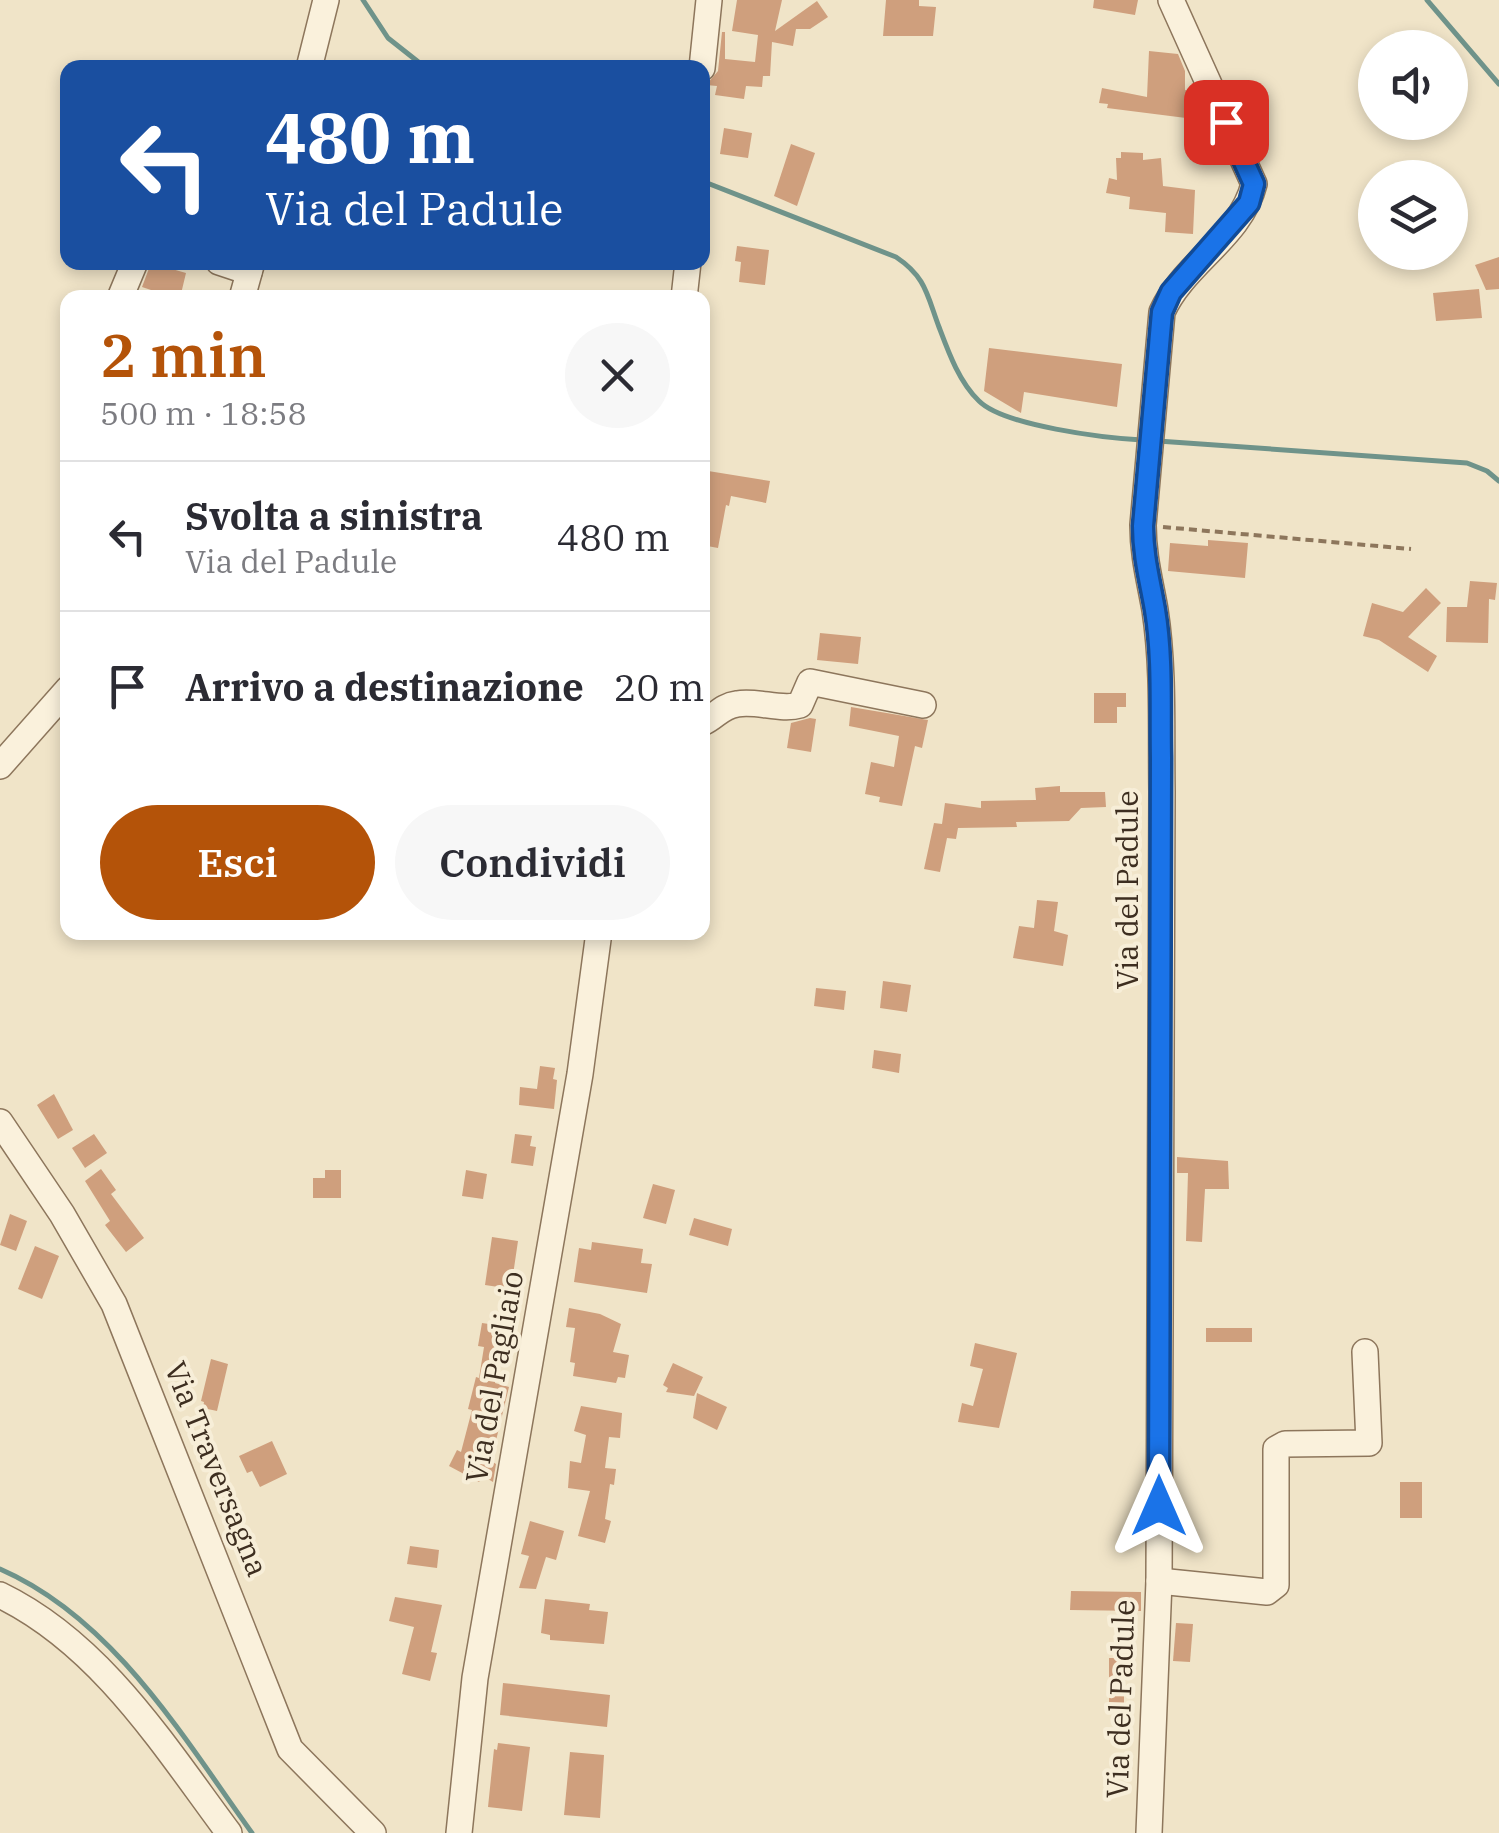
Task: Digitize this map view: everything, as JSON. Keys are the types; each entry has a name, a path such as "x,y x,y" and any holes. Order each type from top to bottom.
{"street":[{"path":"312,60 326,0"},
{"path":"703,60 709,0"},
{"name":"Via del Padule","path":"1148,1833 1158,1581 1162,772 1155,608 1143,554 1143,526 1162,312 1171,292 1249,203 1254,184 1171,0"},
{"path":"710,718 732,704 751,702 793,708 800,705 810,682 923,705"},
{"path":"0,766 60,699"},
{"name":"Via del Pagliaio","path":"459,1833 476,1678 580,1074 598,940"},
{"name":"Via Traversagna","path":"0,1122 62,1214 114,1304 290,1749 373,1833"},
{"path":"1158,1581 1267,1592 1276,1585 1274,1453 1285,1444 1369,1444 1365,1352"},
{"path":"0,1595 42,1617 88,1658 142,1716 229,1833"}],"path":[{"path":"1143,526 1411,549"}],"building":[{"path":"737,0 782,0 775,31 817,1 828,17 810,29 796,29 793,46 772,42 770,76 763,76 762,87 746,86 744,99 715,95 717,86 710,85 718,71 722,32 725,59 755,62 758,35 732,31"},
{"path":"886,0 919,0 919,6 936,7 933,36 883,36"},
{"path":"1094,0 1138,0 1135,15 1093,8"},
{"path":"1149,51 1178,54 1185,71 1185,90 1190,91 1186,118 1107,108 1108,104 1099,103 1102,88 1147,97"},
{"path":"724,128 752,133 748,158 720,154"},
{"path":"791,144 815,153 797,206 774,196"},
{"path":"1121,152 1143,153 1143,160 1161,158 1163,186 1195,190 1193,234 1165,232 1166,213 1129,209 1130,197 1106,193 1109,178 1117,180 1116,158 1121,158"},
{"path":"737,246 769,250 765,285 739,282 741,262 735,261"},
{"path":"1499,257 1499,289 1486,290 1475,265"},
{"path":"148,270 186,273 182,290 142,287"},
{"path":"1479,289 1482,318 1436,321 1433,293"},
{"path":"989,348 1122,364 1117,407 1024,392 1021,413 984,391"},
{"path":"710,471 770,481 766,503 731,496 718,548 710,546"},
{"path":"1208,540 1248,543 1245,578 1168,571 1170,543 1208,546"},
{"path":"1470,581 1497,583 1495,600 1489,599 1488,643 1446,642 1447,607 1467,607"},
{"path":"1426,588 1441,603 1408,637 1437,656 1428,672 1379,640 1363,636 1372,603 1403,612"},
{"path":"820,633 861,637 858,664 817,660"},
{"path":"1094,693 1126,693 1126,707 1117,707 1117,723 1094,723"},
{"path":"851,707 928,720 922,748 915,746 902,806 879,802 880,797 865,794 871,762 894,767 899,736 849,726"},
{"path":"816,719 811,752 787,748 791,723"},
{"path":"1060,786 1060,792 1105,792 1106,807 1081,808 1069,821 958,828 956,839 947,838 940,872 924,869 934,823 942,824 945,803 981,808 981,801 1036,800 1035,788"},
{"path":"1037,900 1058,902 1054,931 1068,935 1063,966 1013,958 1019,926 1034,928"},
{"path":"883,981 911,985 907,1012 880,1008"},
{"path":"816,988 846,991 844,1010 814,1006"},
{"path":"874,1050 901,1054 899,1073 872,1068"},
{"path":"540,1066 555,1068 554,1109 519,1105 520,1087 537,1089"},
{"path":"54,1094 73,1130 58,1139 37,1105"},
{"path":"94,1134 107,1153 85,1168 72,1148"},
{"path":"515,1134 532,1136 530,1146 536,1147 533,1166 511,1163"},
{"path":"1177,1157 1228,1161 1229,1189 1205,1189 1202,1242 1186,1241 1188,1173 1177,1173"},
{"path":"101,1169 116,1190 111,1194 144,1238 126,1252 105,1225 110,1221 85,1181"},
{"path":"325,1170 341,1170 341,1198 313,1198 313,1178 325,1178"},
{"path":"466,1170 487,1174 483,1199 462,1196"},
{"path":"653,1184 675,1190 666,1224 643,1218"},
{"path":"10,1214 27,1221 16,1251 0,1245"},
{"path":"694,1218 732,1229 728,1246 689,1235"},
{"path":"492,1237 518,1241 513,1275 507,1274 505,1288 485,1285"},
{"path":"592,1242 643,1249 641,1263 652,1264 647,1293 574,1282 579,1248 591,1250"},
{"path":"35,1246 59,1256 42,1299 18,1289"},
{"path":"569,1308 600,1314 621,1324 613,1352 629,1355 625,1378 618,1377 616,1383 573,1376 575,1363 570,1362 575,1328 566,1327"},
{"path":"482,1323 510,1327 506,1351 500,1350 495,1383 509,1387 491,1461 496,1464 493,1482 483,1476 479,1482 449,1466 457,1450 461,1452 472,1410 468,1409 484,1347 478,1346"},
{"path":"1206,1328 1252,1328 1252,1342 1206,1342"},
{"path":"975,1343 1017,1353 999,1428 958,1422 962,1403 973,1406 983,1369 970,1366"},
{"path":"211,1359 228,1364 217,1411 203,1408 201,1401"},
{"path":"673,1363 703,1377 694,1396 666,1392 668,1388 663,1385"},
{"path":"697,1393 727,1407 717,1430 693,1418"},
{"path":"581,1406 622,1413 620,1438 609,1437 605,1468 616,1469 614,1485 610,1484 605,1519 611,1521 605,1543 578,1536 590,1491 568,1488 570,1461 581,1463 586,1435 574,1431"},
{"path":"272,1441 287,1474 260,1487 239,1456"},
{"path":"1400,1482 1422,1482 1422,1518 1400,1518"},
{"path":"530,1521 564,1531 556,1560 546,1557 536,1589 519,1588 529,1556 521,1554"},
{"path":"410,1546 439,1550 437,1568 407,1564"},
{"path":"1071,1591 1141,1592 1141,1611 1070,1610"},
{"path":"395,1597 442,1605 431,1652 437,1653 430,1681 402,1674 414,1627 389,1621"},
{"path":"545,1599 590,1604 589,1610 608,1612 604,1644 550,1640 550,1635 541,1633"},
{"path":"1176,1623 1193,1624 1190,1662 1173,1661"},
{"path":"1109,1658 1124,1658 1124,1704 1109,1704"},
{"path":"503,1683 610,1695 607,1727 500,1715"},
{"path":"498,1743 530,1747 522,1811 488,1807 494,1749 497,1750"},
{"path":"570,1752 604,1755 600,1818 564,1815"}],"waterway":[{"path":"363,0 388,38 416,60"},
{"path":"1427,0 1499,84"},
{"path":"710,184 906,264 924,288 960,376 979,401 992,410 1056,429 1142,440"},
{"path":"1158,441 1467,463 1499,481"},
{"path":"0,1569 40,1590 111,1649 172,1720 252,1833"}],"route":[{"path":"1159,1506 1162,790 1159,660 1155,608 1143,554 1143,526 1162,312 1171,292 1234,224 1249,203 1254,184 1226,122"}]}
